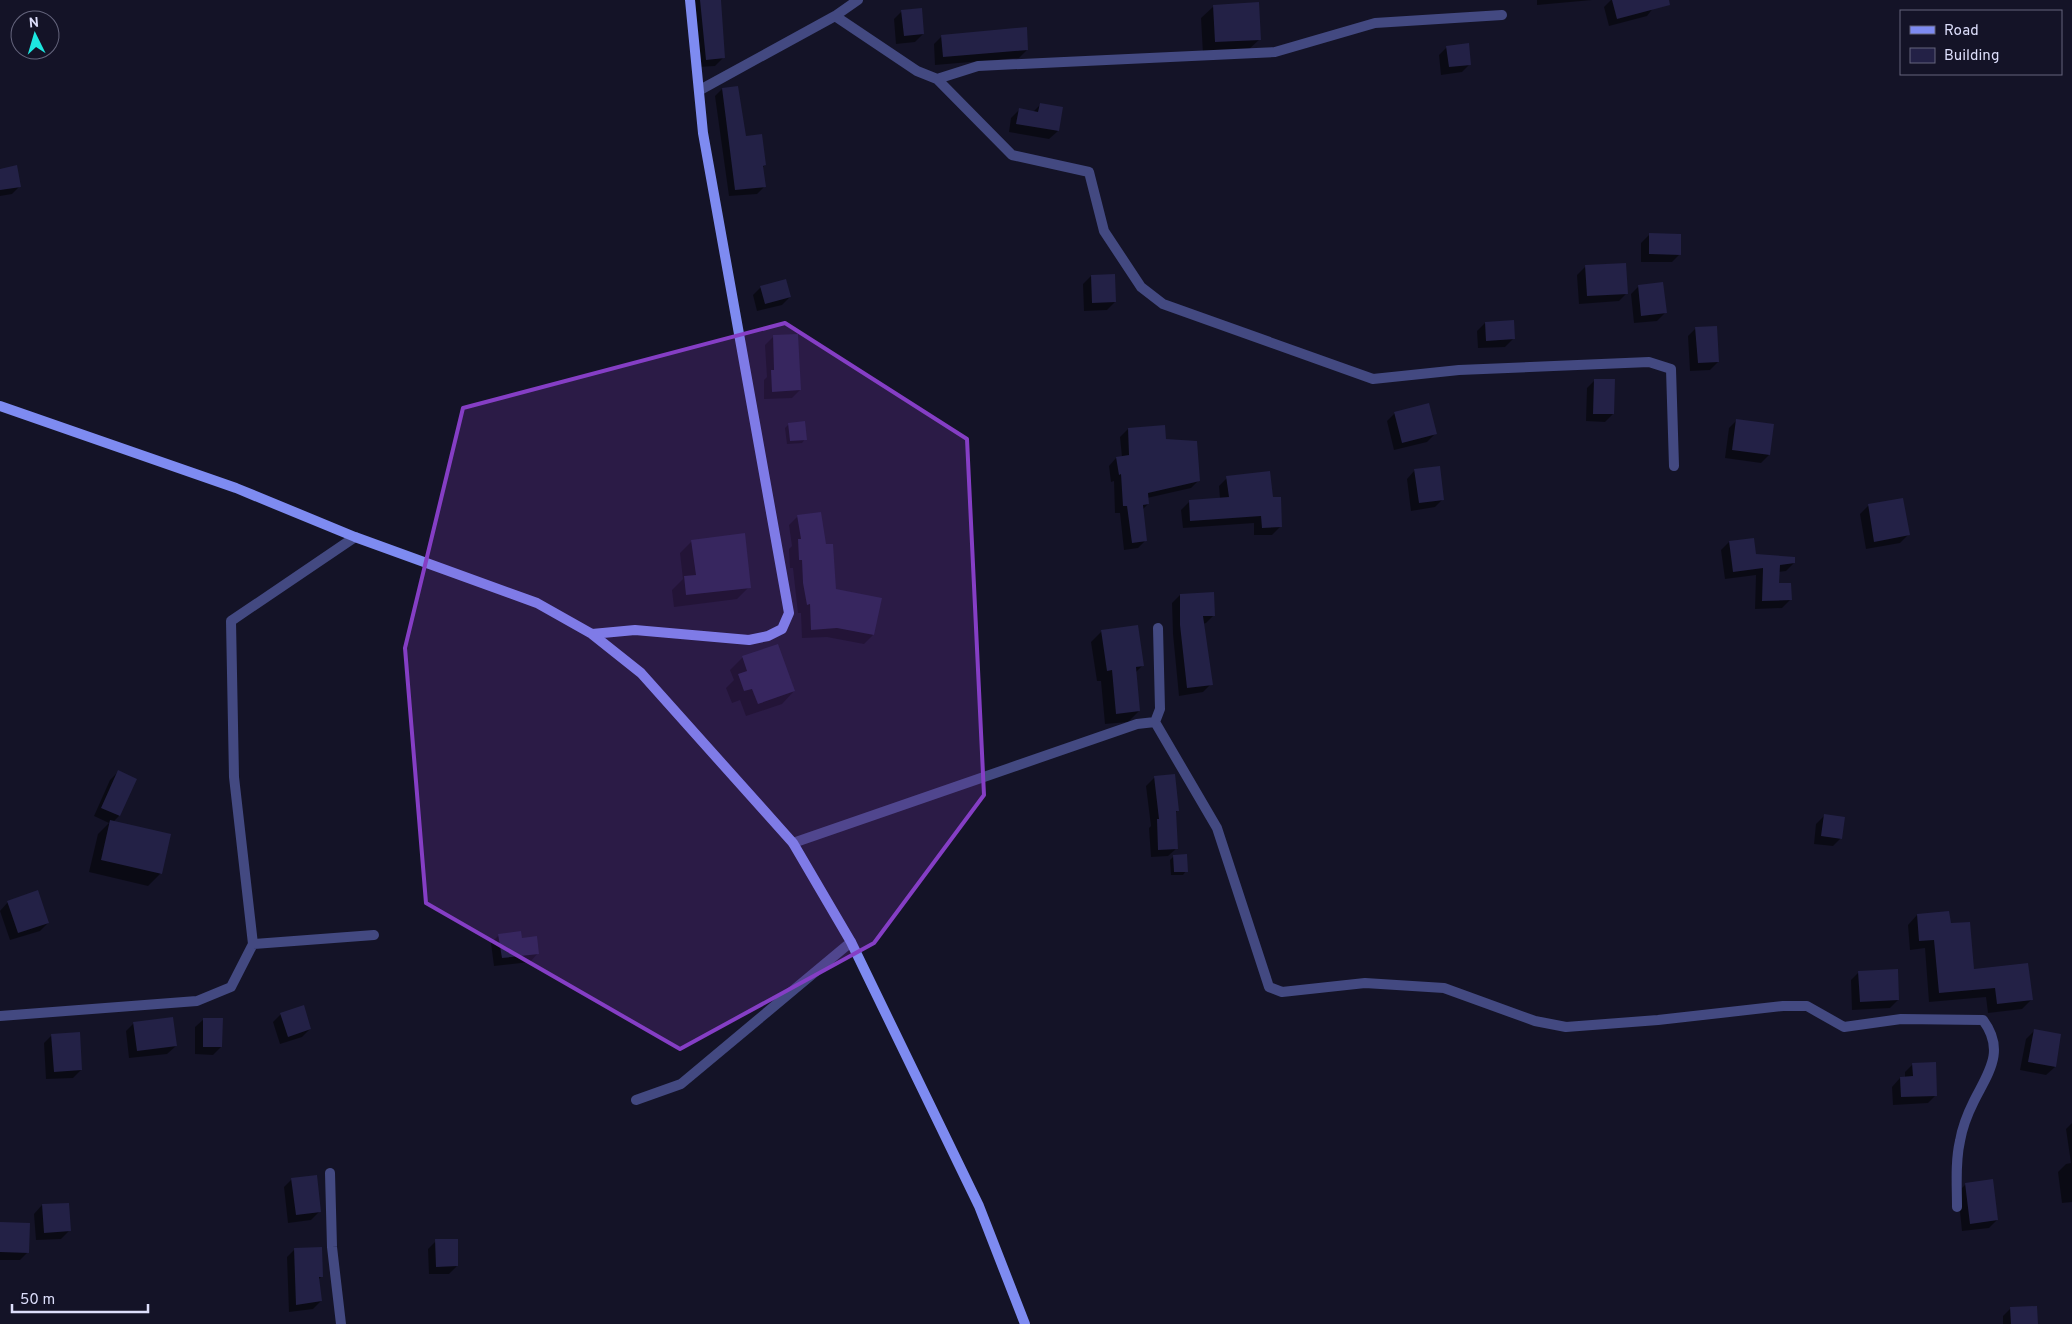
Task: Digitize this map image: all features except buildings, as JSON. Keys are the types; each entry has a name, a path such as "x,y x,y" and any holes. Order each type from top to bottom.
{"main road":[{"path":"592,634 635,630 749,640 768,636 782,629 789,613 703,133 690,0"},
{"path":"0,406 236,488 355,537 537,603 592,634 641,673 793,843 851,942 979,1206 1025,1324"}],"street":[{"path":"700,90 836,16 858,0"},
{"path":"937,79 978,66 1275,52 1375,23 1502,15"},
{"path":"836,16 917,71 937,79 1012,155 1089,172 1104,231 1141,287 1163,304 1372,379 1459,370 1649,362 1671,369 1674,466"},
{"path":"0,1016 197,1001 231,988 253,944 234,777 231,620 355,537"},
{"path":"1155,722 1160,709 1158,628"},
{"path":"793,843 1128,727 1155,722"},
{"path":"1155,722 1217,828 1269,987 1282,992 1364,983 1444,988 1535,1021 1566,1027 1658,1020 1783,1006 1807,1006 1844,1027 1901,1019 1983,1020 1991,1031 1994,1045 1991,1072 1973,1103 1959,1142 1957,1207"},
{"path":"253,944 374,936"},
{"path":"636,1100 681,1084 851,942"},
{"path":"330,1173 332,1247 341,1324"}],"highlighted area":[{"path":"785,323 967,439 984,795 874,943 680,1049 426,903 405,648 463,408"}]}
